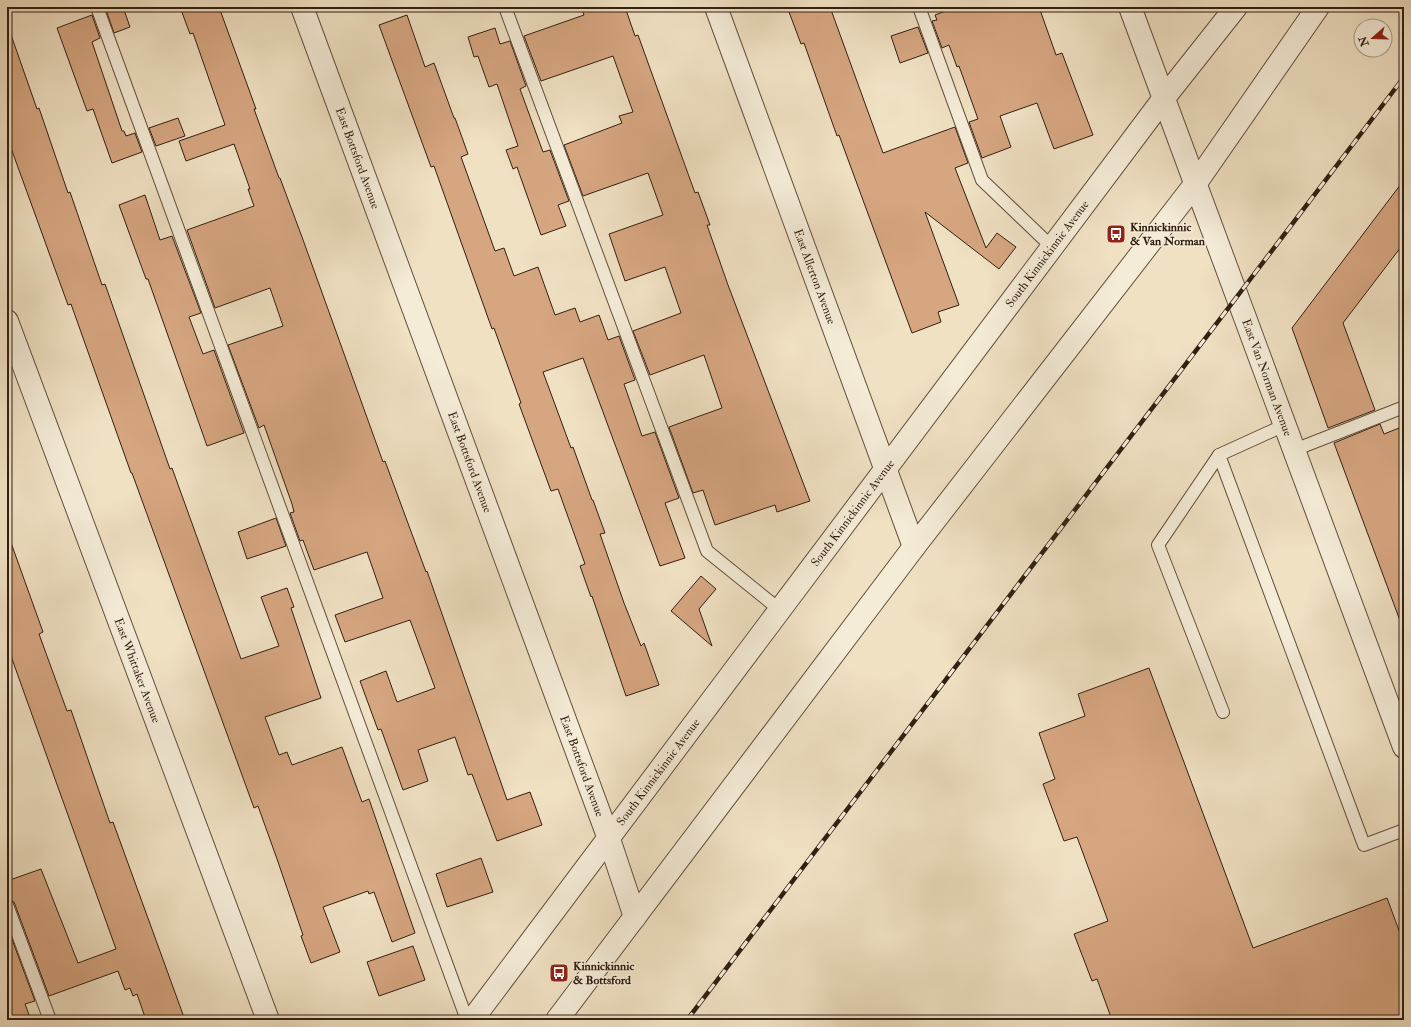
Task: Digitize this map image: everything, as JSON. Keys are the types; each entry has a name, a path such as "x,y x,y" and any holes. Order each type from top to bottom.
{"street":[{"name":"East Bottsford Avenue","path":"302,7 609,839 635,917"},
{"name":"East Allerton Avenue","path":"716,7 914,547"},
{"name":"East Van Norman Avenue","path":"1130,7 1404,747"},
{"name":"South Kinnickinnic Avenue","path":"472,1020 1053,248 1164,98 1236,7"},
{"path":"557,1020 914,547 1196,183 1318,7"},
{"name":"East Whittaker Avenue","path":"7,321 268,1020"}],"lane":[{"path":"97,7 467,1020"},
{"path":"505,7 707,552 780,610"},
{"path":"919,7 982,180 1053,248"},
{"path":"1294,450 1404,407"},
{"path":"1223,712 1158,545 1220,455 1285,425"},
{"path":"1220,455 1364,845 1404,830"},
{"path":"7,904 50,1020"}],"building":[{"path":"116,7 123,7 130,27 114,33 106,10"},
{"path":"180,7 219,7 256,109 254,109 383,462 385,461 426,572 427,571 507,800 530,792 542,825 497,841 472,774 468,775 455,737 418,750 428,781 403,790 381,729 378,730 360,681 386,671 397,702 435,688 410,620 345,642 335,615 383,598 367,552 314,570 303,540 300,541 290,513 294,512 292,504 264,425 259,428 228,345 283,326 270,288 215,308 187,230 254,206 248,189 250,189 234,144 186,161 179,141 225,125 193,33 190,34"},
{"path":"581,7 625,7 635,36 638,35 695,193 698,192 710,225 707,225 728,285 810,501 777,512 775,505 715,525 703,490 693,493 669,427 722,408 704,355 650,375 633,331 681,313 665,267 625,281 609,234 663,215 648,173 583,196 564,145 622,123 619,116 633,112 613,56 541,81 524,36 584,15"},
{"path":"802,7 830,7 883,153 955,127 968,163 955,168 986,248 997,233 1016,247 999,269 925,212 959,305 938,312 941,322 912,333 839,135 837,136 804,43 801,44 789,12"},
{"path":"956,7 1039,7 1056,55 1062,53 1093,135 1054,149 1037,103 1000,116 1011,147 982,158 969,122 978,119 959,66 957,67 949,45 942,48 932,21 937,20 935,15"},
{"path":"92,15 100,38 92,42 122,131 124,131 126,136 135,133 142,152 112,163 93,109 87,111 57,28"},
{"path":"407,15 425,67 434,63 455,118 468,154 461,157 495,251 504,248 514,276 538,267 555,315 575,308 580,322 599,315 608,340 619,336 635,380 624,384 642,436 655,432 679,498 665,503 685,558 660,566 583,358 543,372 605,533 600,534 624,603 641,646 644,643 659,685 626,696 592,596 591,597 580,566 585,564 558,489 551,491 519,404 521,403 494,328 492,329 434,166 431,167 379,25"},
{"path":"918,27 928,53 900,63 891,36"},
{"path":"495,28 500,44 510,41 526,86 520,89 543,152 550,150 569,201 558,205 566,226 541,235 517,167 513,169 506,150 518,146 497,84 489,87 478,56 474,57 468,37"},
{"path":"7,32 10,32 37,109 39,108 102,285 105,284 170,469 172,468 241,659 279,646 261,597 287,588 294,607 291,608 321,698 265,717 279,755 287,752 292,765 342,747 362,802 369,799 415,933 392,942 374,892 369,894 368,891 323,907 340,952 311,963 301,936 303,935 258,806 254,808 131,473 71,304 68,305 7,137"},
{"path":"178,118 185,136 156,146 149,128"},
{"path":"1404,180 1404,243 1343,323 1375,410 1328,428 1292,328"},
{"path":"145,195 160,240 172,236 201,313 189,317 203,354 214,350 244,433 207,446 148,279 146,279 119,205"},
{"path":"1380,424 1384,434 1404,426 1404,625 1402,626 1334,443"},
{"path":"276,518 286,546 247,559 238,532"},
{"path":"7,540 10,540 43,632 39,634 67,711 71,710 110,823 113,822 185,1020 146,1020 137,994 133,996 130,988 125,990 118,971 49,996 14,902 7,898 7,881 41,869 78,963 116,949 7,645"},
{"path":"701,576 716,589 699,609 712,646 671,611"},
{"path":"1149,668 1253,948 1387,898 1404,944 1404,1020 1112,1020 1097,979 1092,981 1074,934 1108,921 1077,837 1064,841 1043,784 1055,779 1039,733 1085,716 1078,694"},
{"path":"481,858 493,892 447,907 436,874"},
{"path":"7,926 35,1001 25,1004 31,1020 7,1020"},
{"path":"413,946 425,980 379,996 367,962"}],"railway":[{"path":"687,1020 1404,77"}],"place":[{"name":"Kinnickinnic & Van Norman","path":"1116,234"},
{"name":"Kinnickinnic & Bottsford","path":"559,973"}]}
